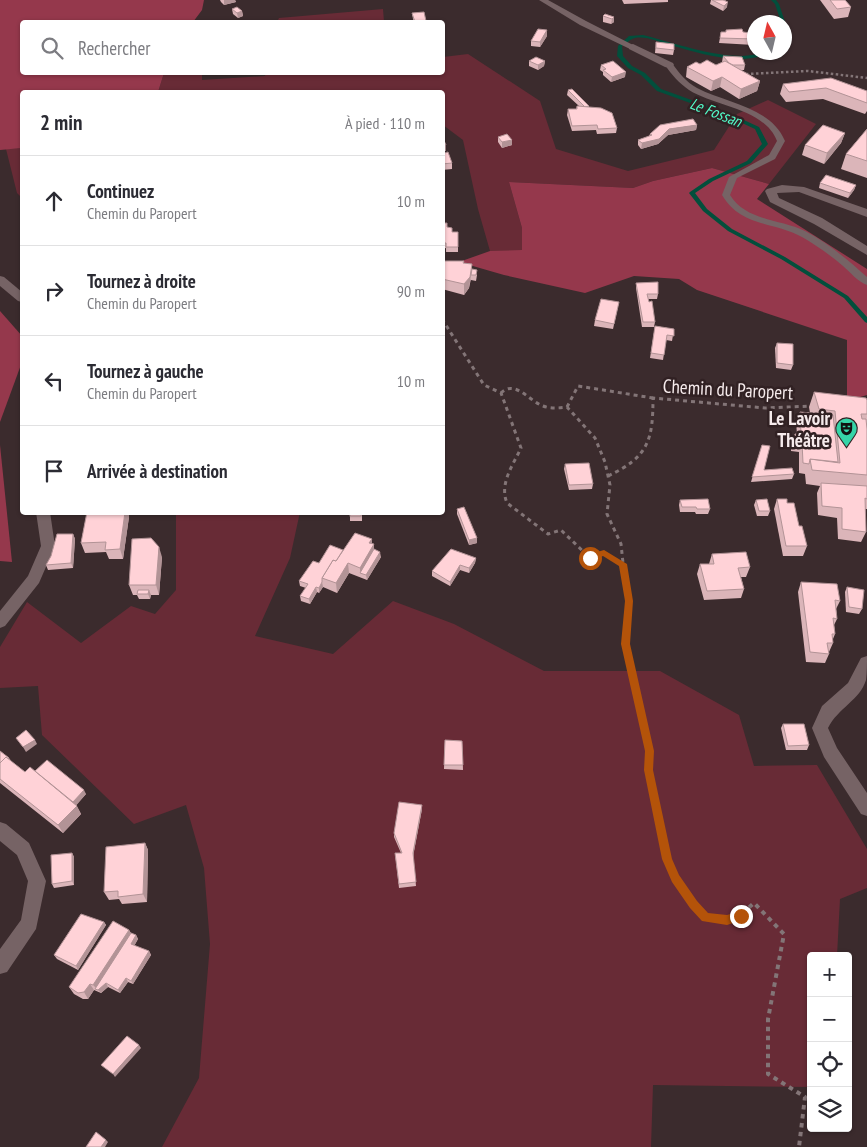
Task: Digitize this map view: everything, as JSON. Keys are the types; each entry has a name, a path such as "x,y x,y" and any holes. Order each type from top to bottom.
{"street":[{"path":"633,47 669,65"},
{"path":"867,212 800,189 782,188 771,191 774,200 818,221 867,251"},
{"path":"0,280 20,296"},
{"path":"0,622 34,579 48,546 43,515"},
{"path":"867,663 854,688 828,711 820,728 830,752 867,808"},
{"path":"0,830 23,849 37,881 30,923 0,965"}],"lane":[{"path":"543,0 583,23 633,47"},
{"path":"669,65 680,79 693,89 761,117 777,130 781,141 772,157 733,177 726,196 736,210 786,226 804,234 846,263 867,282"}],"path":[{"path":"742,74 808,70 867,78"},
{"path":"445,323 484,385 502,393 521,448 507,478 504,492 507,502 548,534 561,530 590,558 604,553 623,564"},
{"path":"502,393 505,389 516,388 544,408 555,410 567,407 578,386 654,398"},
{"name":"Chemin du Paropert","path":"608,476 624,469 650,444 654,427 654,398 765,408 821,405"},
{"path":"567,407 595,438 605,462 610,485 607,514 621,544 629,601 626,644 649,751 649,770 667,859 676,878 693,904 706,918 727,920 741,916 754,903 784,934 781,960 773,990 767,1030 768,1074 805,1097 799,1147"}],"shaded area":[{"path":"0,0 204,0 202,10 194,20 20,20 20,75 163,75 159,90 20,90 20,148 0,150"},
{"path":"383,9 384,20 278,20 279,18"},
{"path":"468,54 540,101 556,149 628,171 714,150 737,114 768,100 816,124 769,184 712,168 653,181 633,188 509,182 522,228 522,251 490,251 478,209 463,140 445,126 445,90 159,90 163,75 202,75 202,80 265,75 445,75 445,57"},
{"path":"20,148 20,196 17,193 6,149"},
{"path":"712,168 769,184 757,199 867,269 867,395 847,401 847,340 697,290 679,279 634,276 585,293 504,275 459,262 490,251 522,250 522,228 509,182 633,188 653,181"},
{"path":"0,311 20,334 20,367 0,422"},
{"path":"0,445 12,562 0,561"},
{"path":"176,515 299,515 290,558 255,636 333,654 393,601 454,624 544,671 660,671 739,715 754,766 817,765 867,849 867,888 840,899 837,952 807,952 807,1087 653,1085 651,1147 162,1147 199,1078 210,944 204,868 186,805 134,824 42,735 38,686 0,688 0,647 27,602 81,643 131,606 155,614 176,590"}],"building":[{"path":"712,0 723,0 728,2 724,6"},
{"path":"830,0 845,0 851,7 837,9"},
{"path":"237,7 242,11 237,13 232,9"},
{"path":"424,12 426,20 414,20 412,13"},
{"path":"605,14 614,17 612,19 603,16"},
{"path":"538,29 547,30 540,42 531,41"},
{"path":"742,29 743,32 747,32 747,39 720,38 721,32 726,32 726,30"},
{"path":"656,42 674,44 674,50 656,48"},
{"path":"723,56 742,57 745,65 733,65"},
{"path":"536,57 545,61 538,65 529,61"},
{"path":"707,60 716,65 725,61 760,81 741,89 722,77 713,81 687,67 696,62 700,64"},
{"path":"613,61 626,72 612,77 603,70 606,69 601,65"},
{"path":"831,78 867,91 867,103 826,88 789,92 783,84"},
{"path":"572,89 589,106 585,107 568,90"},
{"path":"577,106 601,108 612,113 617,128 598,129 597,125 572,126 568,109 577,109"},
{"path":"693,119 697,125 669,129 659,139 642,143 638,140 652,135 650,134 660,125"},
{"path":"823,125 845,133 827,153 805,145"},
{"path":"867,129 867,161 846,154"},
{"path":"507,134 512,140 502,142 498,137"},
{"path":"448,152 452,163 445,164 445,153"},
{"path":"826,175 856,185 850,193 820,183"},
{"path":"445,223 447,223 447,227 452,228 452,232 458,232 458,247 446,247"},
{"path":"445,261 464,261 463,263 472,264 470,277 464,284 445,280"},
{"path":"472,269 477,270 476,275 471,275"},
{"path":"658,282 658,294 647,294 649,302 652,301 655,322 643,322 636,283"},
{"path":"601,299 619,302 614,324 595,320"},
{"path":"655,326 674,329 674,336 667,335 664,355 651,353"},
{"path":"777,343 793,344 793,365 777,363"},
{"path":"814,392 866,398 867,414 861,414 862,419 866,419 867,429 867,475 812,470 810,459 840,463 835,411 819,409"},
{"path":"800,412 833,415 838,462 810,459 809,464 803,463 802,442 795,441 795,434 801,434"},
{"path":"762,445 770,446 764,470 792,468 794,474 752,477"},
{"path":"589,463 593,484 569,485 565,464"},
{"path":"821,483 867,486 867,499 865,498 866,532 842,529 842,508 822,506"},
{"path":"708,499 710,509 682,507 680,500"},
{"path":"767,499 770,511 759,511 756,500"},
{"path":"777,499 787,499 787,503 794,503 799,526 802,526 807,546 786,546"},
{"path":"464,507 477,538 469,540 457,509"},
{"path":"86,515 125,515 120,549 105,550 106,542 81,543"},
{"path":"355,533 372,539 369,543 374,544 360,568 348,563 336,583 322,578 333,560 336,561"},
{"path":"57,534 73,534 71,563 46,565 51,556"},
{"path":"151,538 159,547 156,585 129,585 132,539"},
{"path":"330,545 343,550 336,561 333,560 322,578 319,588 316,587 309,599 300,596 308,584 299,581 313,561 319,563"},
{"path":"374,549 380,552 366,575 360,573"},
{"path":"451,549 476,558 469,568 460,565 450,582 432,571"},
{"path":"746,552 750,567 738,568 744,589 707,591 700,564 714,564 712,554"},
{"path":"801,582 837,584 840,601 835,600 837,619 833,618 835,634 832,634 833,643 827,643 829,654 810,652"},
{"path":"847,587 864,590 862,609 849,607"},
{"path":"138,590 149,590 148,594 137,594"},
{"path":"783,724 804,724 809,745 788,746"},
{"path":"26,730 35,740 23,747 16,738"},
{"path":"445,740 462,741 463,765 444,765"},
{"path":"0,751 9,758 6,757 0,763"},
{"path":"6,757 25,772 30,767 77,806 58,825 0,779 0,763"},
{"path":"47,760 84,790 73,802 35,771"},
{"path":"399,802 422,805 413,853 416,882 399,884 395,853 402,853 394,833"},
{"path":"145,843 143,894 118,897 118,891 104,892 106,847"},
{"path":"72,853 72,881 52,884 51,855"},
{"path":"81,914 104,922 76,966 54,955"},
{"path":"113,921 129,930 93,985 90,984 84,992 78,993 69,987"},
{"path":"131,933 136,935 131,944 149,951 131,981 126,978 118,990 106,983 98,990 95,989"},
{"path":"127,1036 139,1045 113,1074 101,1065"},
{"path":"96,1132 106,1140 101,1147 86,1147"}],"waterway":[{"name":"Le Fossan","path":"773,0 777,4 781,15"},
{"name":"Le Fossan","path":"747,58 725,57 643,36 631,37 620,46 620,56 630,67 643,74 659,90 731,116 757,128 765,144 749,162 711,180 692,193 705,210 730,230 783,258 846,297 867,321"}],"place":[{"name":"Le Lavoir Théâtre","path":"846,448"}],"route":[{"path":"590,558 604,553 623,564 629,601 626,644 649,751 649,770 667,859 676,878 693,904 706,918 727,920 741,916"}]}
